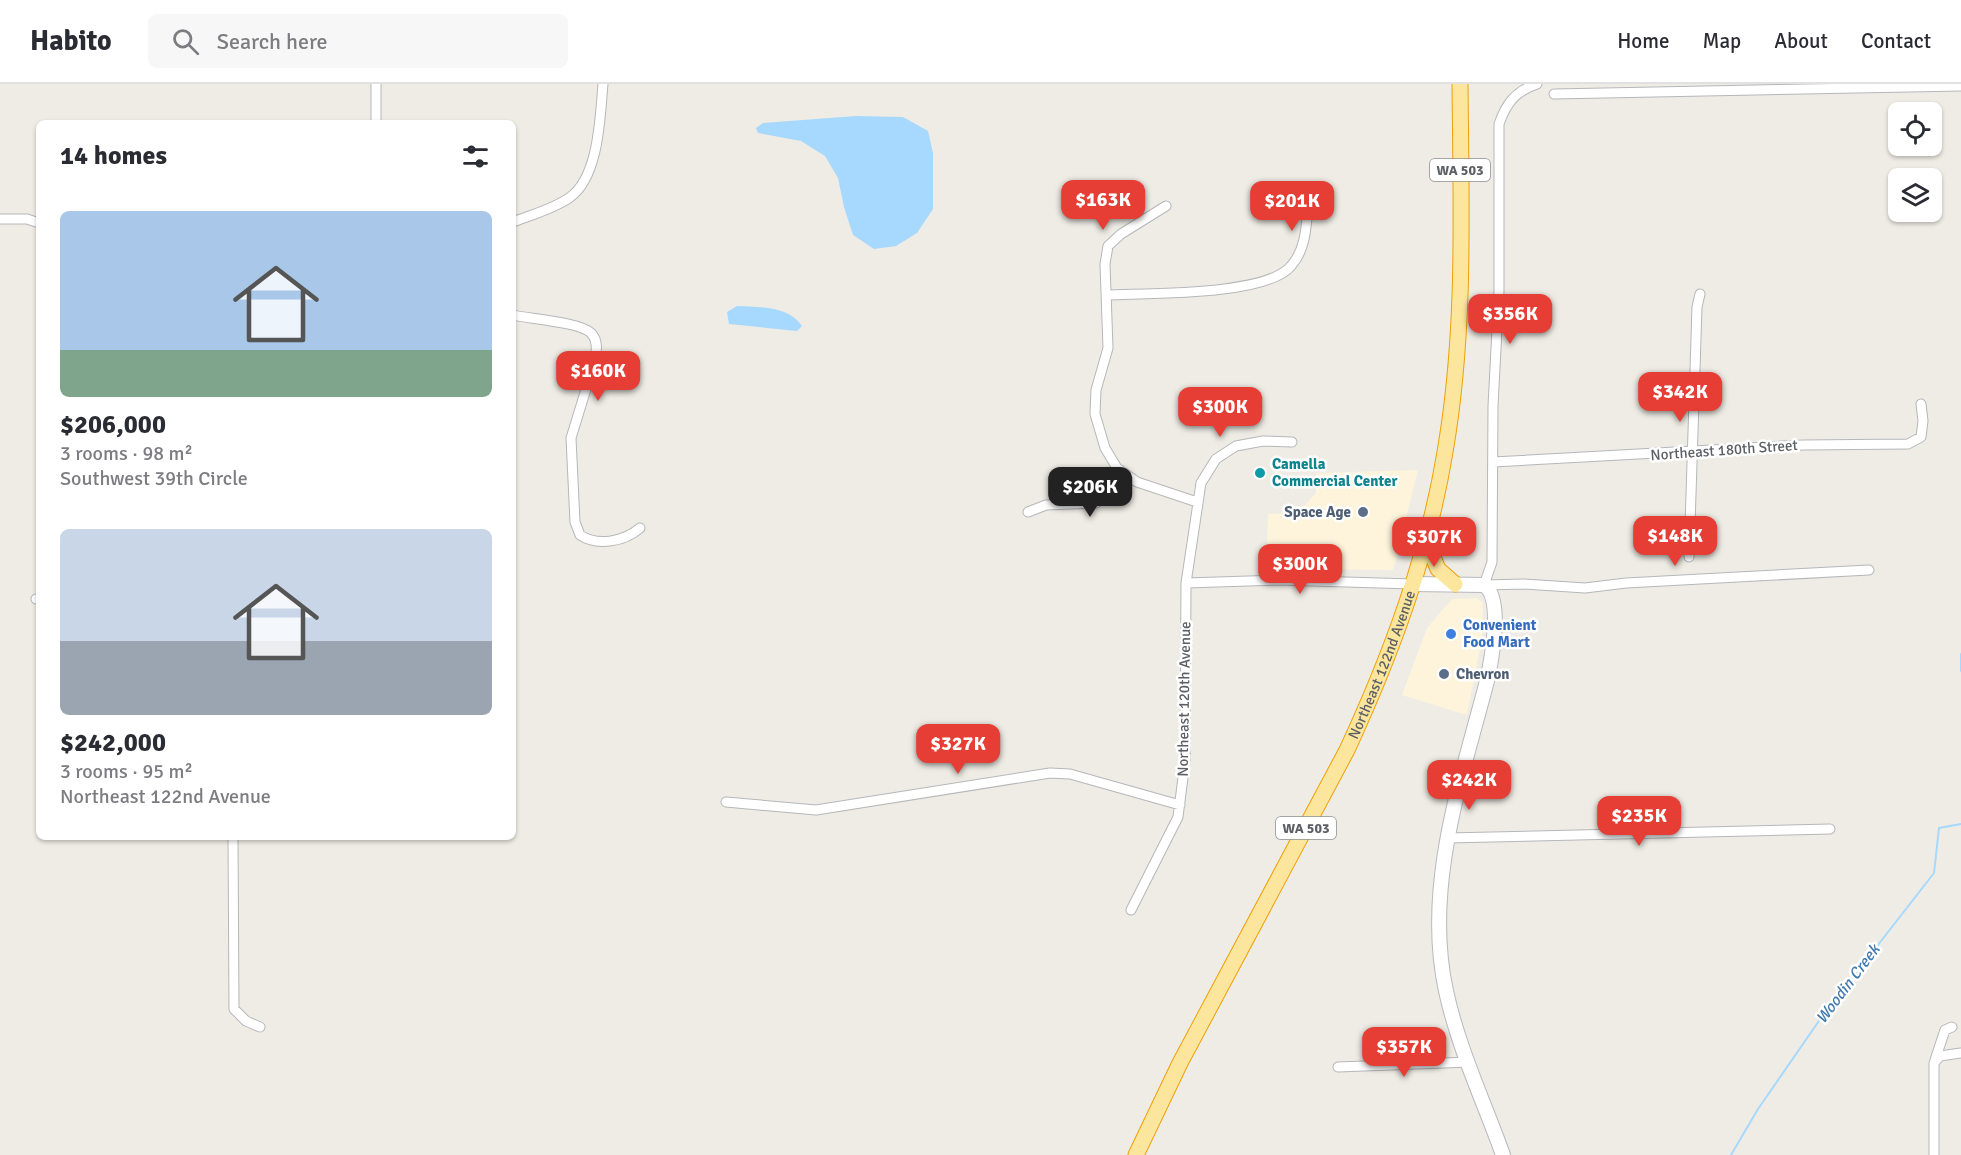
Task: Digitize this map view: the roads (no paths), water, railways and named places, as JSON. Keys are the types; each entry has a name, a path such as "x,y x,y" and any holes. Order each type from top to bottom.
{"highway":[{"name":"Northeast 122nd Avenue","path":"1136,1155 1180,1063 1347,750 1371,699 1413,584 1426,540 1446,450 1457,355 1461,284 1460,84"},
{"path":"1426,540 1438,569 1455,584"}],"main road":[{"path":"1413,584 1484,585 1494,600 1492,656 1447,838 1442,897 1442,963 1452,1012 1503,1155"}],"street":[{"path":"376,84 376,120"},
{"path":"516,221 563,202 585,182 591,167 603,84"},
{"path":"1537,84 1518,92 1509,101 1499,124 1499,291 1492,562 1484,585 1524,584 1585,588 1626,583 1869,570"},
{"path":"1554,94 1605,88 1961,86"},
{"path":"1107,295 1259,284 1283,274 1302,248 1309,196"},
{"path":"1166,206 1121,234 1108,246 1105,264 1108,348 1096,390 1095,414 1109,458 1124,474 1137,482 1197,502"},
{"path":"0,219 27,219 36,222"},
{"path":"1689,557 1697,307 1701,294"},
{"path":"516,316 582,328 594,337 597,348 595,360 571,438 575,522 580,535 597,541 626,538 640,528"},
{"name":"Northeast 180th Street","path":"1493,462 1694,453 1803,445 1908,444 1921,437 1923,421 1921,404"},
{"name":"Northeast 120th Avenue","path":"1131,910 1173,831 1180,805 1185,762 1186,583 1197,502 1206,472 1224,451 1249,443 1292,442"},
{"path":"1028,512 1046,505 1096,503 1124,474"},
{"path":"1186,583 1279,580 1413,584"},
{"path":"726,802 816,810 1050,773 1070,774 1180,805"},
{"path":"1447,838 1830,829"},
{"path":"233,840 234,1009 246,1021 260,1027"},
{"path":"1934,1155 1934,1063 1945,1030 1952,1027"},
{"path":"1934,1063 1940,1056 1961,1053"},
{"path":"1338,1067 1469,1062"}],"water":[{"path":"856,116 903,117 928,131 933,153 933,209 917,233 896,246 874,249 853,235 838,178 825,156 801,141 758,133 756,128 763,123"},
{"path":"737,306 763,307 781,311 796,319 802,326 797,331 729,324 727,312"}],"waterway":[{"name":"Woodin Creek","path":"1961,654 1961,671"},
{"name":"Woodin Creek","path":"1731,1155 1758,1109 1821,1018 1934,873 1939,828 1961,824"}],"place":[{"name":"Camella Commercial Center","path":"1260,473"},
{"name":"Space Age","path":"1363,512"},
{"name":"Convenient Food Mart","path":"1451,634"},
{"name":"Chevron","path":"1444,674"}]}
